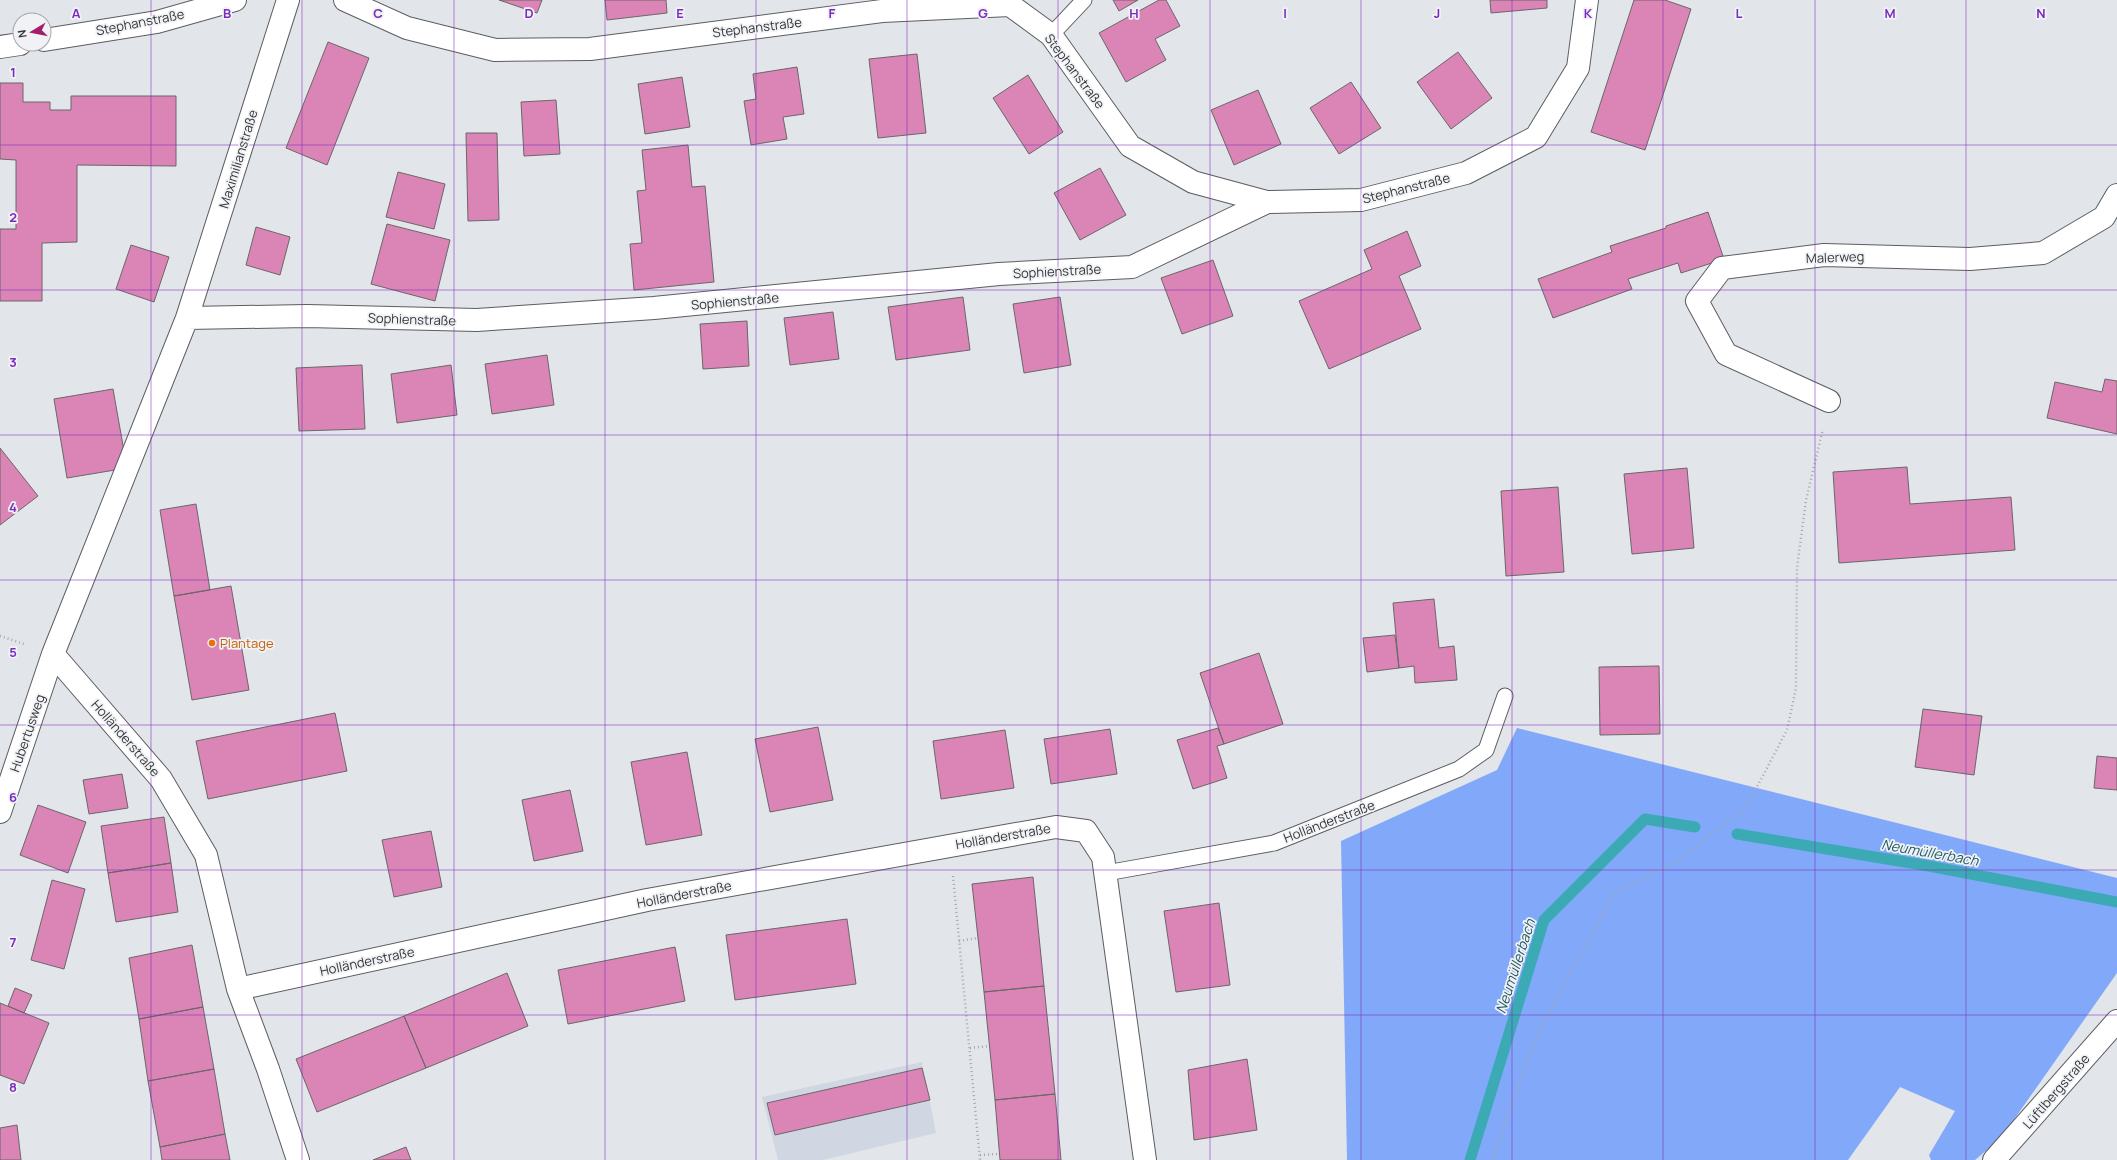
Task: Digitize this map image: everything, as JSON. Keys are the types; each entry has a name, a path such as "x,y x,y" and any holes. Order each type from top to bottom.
{"street":[{"name":"Stephanstraße","path":"52,39 157,22 235,0"},
{"name":"Maximilianstraße","path":"187,318 288,0"},
{"name":"Stephanstraße","path":"345,0 407,28 495,50 590,49 879,5 1009,2 1051,35 1130,146 1193,182 1267,202 1361,200 1466,173 1536,137 1578,68 1587,0"},
{"path":"0,47 12,45"},
{"name":"Malerweg","path":"1829,401 1726,354 1697,301 1722,268 1824,255 1970,259 2043,253 2104,217 2117,195"},
{"name":"Sophienstraße","path":"187,318 307,316 477,320 662,307 999,274 1132,267 1267,202"},
{"path":"53,654 187,318"},
{"name":"Hubertusweg","path":"0,812 53,654"},
{"name":"Holländerstraße","path":"53,654 161,779 206,855 238,989 268,1069 298,1160"},
{"name":"Holländerstraße","path":"238,989 647,900 1056,827 1086,831 1103,857 1106,873 1145,1160"},
{"name":"Lüftlbergstraße","path":"1994,1160 2117,1021"}],"lane":[{"path":"1051,35 1084,0"},
{"name":"Holländerstraße","path":"1106,873 1274,842 1459,769 1486,750 1505,696"}],"path":[{"path":"1492,1160 1540,1029 1614,894 1681,859 1747,806 1787,730 1796,688 1797,568 1806,500 1829,401"},
{"path":"0,636 26,644"},
{"path":"950,846 980,1160"},
{"path":"959,941 978,938"},
{"path":"970,1048 989,1046"},
{"path":"980,1155 999,1154"}],"shaded area":[{"path":"1517,728 2117,878 2117,973 2001,1138 1975,1160 1931,1160 1929,1155 1955,1111 1900,1087 1848,1160 1347,1160 1341,841 1497,770"},
{"path":"922,1062 936,1133 823,1160 778,1160 762,1097"}],"building":[{"path":"499,0 542,0 537,13"},
{"path":"605,0 666,0 667,13 607,20"},
{"path":"1113,0 1138,0 1119,11"},
{"path":"1159,0 1166,0 1180,26 1155,39 1166,60 1126,82 1099,33"},
{"path":"1490,0 1547,0 1547,8 1491,13"},
{"path":"1634,0 1665,0 1691,9 1645,150 1591,132"},
{"path":"328,42 369,58 327,165 286,148"},
{"path":"1458,52 1492,98 1451,129 1417,82"},
{"path":"917,54 926,133 878,138 869,59"},
{"path":"797,67 804,114 783,117 787,139 751,145 744,101 756,99 753,74"},
{"path":"1028,75 1063,132 1029,154 993,98"},
{"path":"682,77 690,127 645,134 638,84"},
{"path":"1351,82 1381,128 1339,154 1310,108"},
{"path":"0,83 23,83 23,102 50,102 50,110 71,110 71,96 176,96 176,166 77,165 77,242 42,243 42,301 0,301 0,229 16,229 16,160 0,159"},
{"path":"1258,90 1281,144 1234,165 1211,110"},
{"path":"556,100 560,154 524,156 521,102"},
{"path":"466,133 497,133 499,220 468,221"},
{"path":"688,145 692,187 705,186 714,282 634,290 630,244 642,243 637,191 646,190 642,150"},
{"path":"1100,168 1126,215 1080,240 1054,193"},
{"path":"398,172 445,184 434,229 386,217"},
{"path":"1708,212 1724,259 1681,273 1678,263 1628,279 1632,289 1553,318 1538,279 1612,252 1610,246 1666,228 1666,226"},
{"path":"387,224 450,240 435,301 371,284"},
{"path":"256,227 290,237 280,275 246,265"},
{"path":"1407,231 1421,266 1399,276 1421,329 1329,369 1299,301 1372,269 1364,250"},
{"path":"131,245 169,257 154,302 116,289"},
{"path":"1213,260 1233,316 1182,334 1161,278"},
{"path":"963,297 970,350 896,360 888,307"},
{"path":"1060,297 1071,365 1024,373 1013,304"},
{"path":"833,312 839,359 790,365 784,318"},
{"path":"747,321 749,366 703,369 700,324"},
{"path":"547,355 554,405 492,414 485,364"},
{"path":"362,365 365,429 299,431 296,368"},
{"path":"451,365 457,415 397,423 391,374"},
{"path":"2105,379 2117,381 2117,434 2047,418 2055,382 2102,392"},
{"path":"113,389 127,468 67,478 54,399"},
{"path":"0,448 38,496 0,525"},
{"path":"1907,467 1910,504 2011,497 2015,550 1839,563 1833,472"},
{"path":"1687,468 1694,548 1632,554 1624,474"},
{"path":"1558,487 1564,572 1506,576 1501,491"},
{"path":"196,504 210,590 174,596 160,510"},
{"name":"Plantage","path":"231,586 249,690 192,700 174,596"},
{"path":"1434,599 1439,648 1454,646 1457,680 1415,683 1414,666 1399,668 1393,603"},
{"path":"1395,635 1399,668 1367,672 1363,638"},
{"path":"1259,653 1283,724 1224,744 1200,673"},
{"path":"1659,666 1660,734 1600,735 1599,667"},
{"path":"1923,709 1982,716 1974,775 1915,767"},
{"path":"335,713 347,771 208,799 196,741"},
{"path":"818,727 833,800 770,812 755,739"},
{"path":"1218,728 1224,744 1217,746 1227,778 1193,789 1177,740"},
{"path":"1110,729 1117,774 1051,784 1044,739"},
{"path":"1005,730 1014,788 941,799 933,741"},
{"path":"687,752 702,835 646,845 631,762"},
{"path":"2097,756 2117,758 2117,790 2094,788"},
{"path":"122,774 128,808 89,814 83,780"},
{"path":"570,790 583,851 534,861 522,800"},
{"path":"38,805 86,822 68,873 20,855"},
{"path":"164,817 171,863 108,873 101,826"},
{"path":"431,831 442,887 394,897 382,840"},
{"path":"171,863 178,912 116,922 108,873"},
{"path":"1033,877 1044,986 984,992 972,884"},
{"path":"52,880 85,889 64,969 31,960"},
{"path":"1219,903 1230,985 1176,992 1164,911"},
{"path":"847,919 856,984 735,1000 726,935"},
{"path":"192,945 203,1007 139,1019 129,958"},
{"path":"675,947 685,1001 568,1024 558,970"},
{"path":"507,973 528,1026 426,1068 404,1016"},
{"path":"1044,986 1055,1094 995,1100 984,992"},
{"path":"15,988 32,995 24,1013 8,1006"},
{"path":"0,1003 49,1023 24,1084 0,1075"},
{"path":"203,1007 214,1069 148,1081 139,1019"},
{"path":"404,1016 426,1068 317,1112 296,1059"},
{"path":"1247,1059 1257,1130 1194,1140 1188,1070"},
{"path":"922,1068 930,1100 775,1135 767,1103"},
{"path":"214,1069 225,1134 160,1147 148,1081"},
{"path":"1055,1094 1061,1160 1000,1160 995,1100"},
{"path":"17,1125 21,1160 0,1160 0,1128"},
{"path":"225,1134 230,1160 162,1160 160,1147"},
{"path":"406,1147 411,1160 373,1160"}],"waterway":[{"name":"Neumüllerbach","path":"1470,1160 1544,920 1645,819 1695,827"},
{"name":"Neumüllerbach","path":"1737,834 1929,866 2117,902"}],"place":[{"name":"Plantage","path":"212,643"}]}
